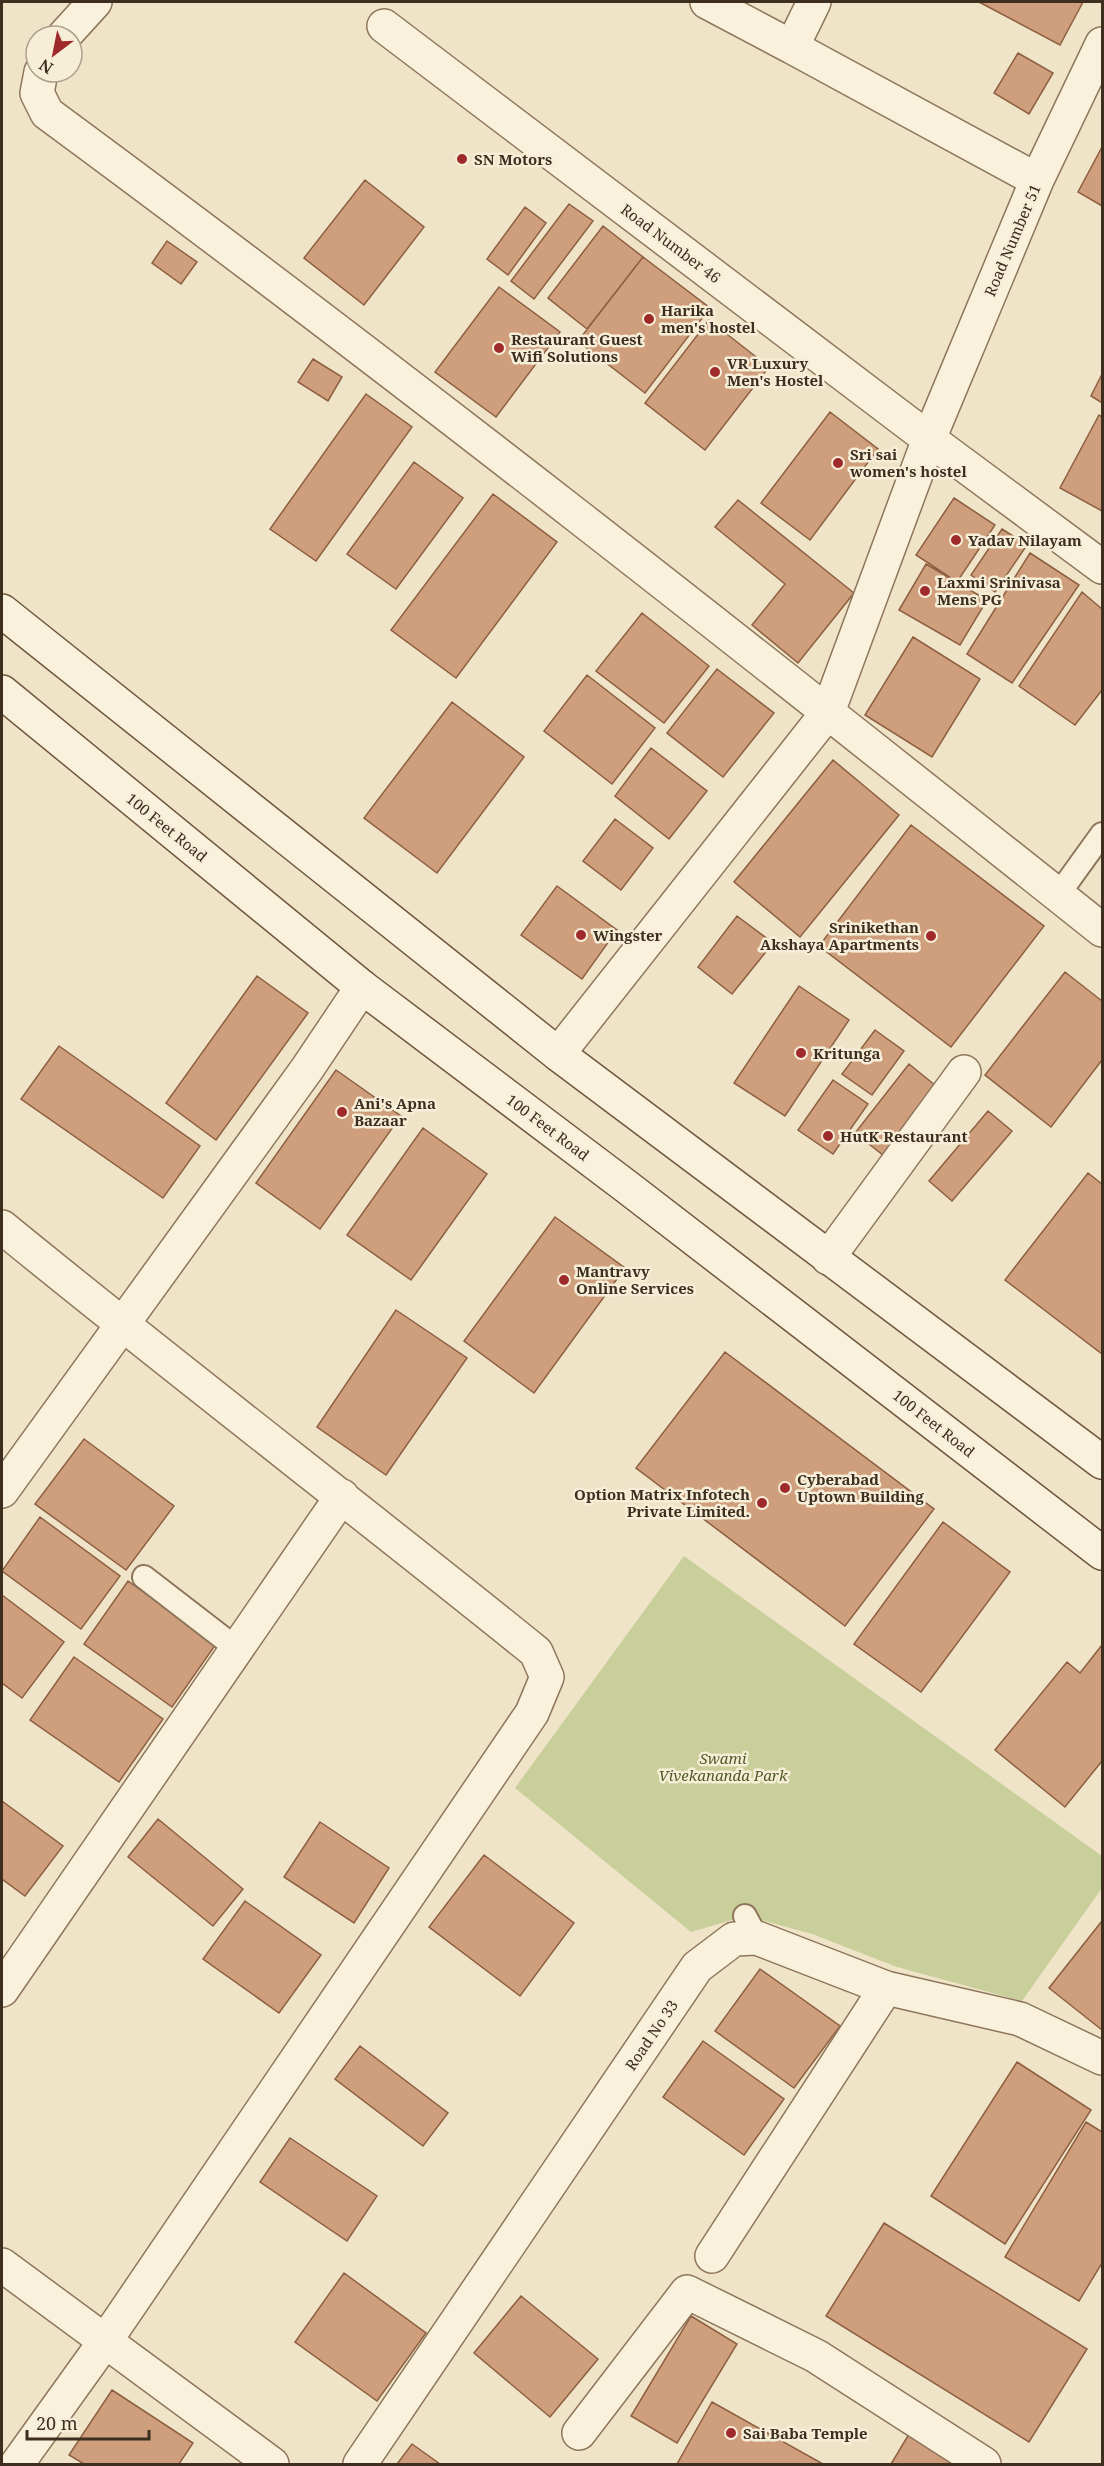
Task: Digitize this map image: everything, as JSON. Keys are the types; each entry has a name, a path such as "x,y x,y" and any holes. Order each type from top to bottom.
{"street":[{"path":"75,24 95,2"},
{"path":"707,2 1037,180"},
{"path":"792,47 814,2"},
{"name":"Road Number 46","path":"384,26 929,439 1102,567"},
{"name":"Road Number 51","path":"558,1054 828,712 929,439 1037,180 1102,44"},
{"path":"39,84 37,93 47,113 250,263 828,712 1102,930"},
{"path":"2,611 558,1054 1102,1462"},
{"name":"100 Feet Road","path":"2,692 362,987 1097,1538"},
{"path":"2,1491 300,1079 362,987"},
{"path":"828,1257 964,1072"},
{"path":"2,1227 123,1326 342,1496 536,1652 547,1677 532,1713 106,2340 17,2464"},
{"path":"2,1990 342,1496"},
{"name":"Road No 33","path":"360,2464 697,1967 751,1927 886,1988 1020,2019 1102,2058"},
{"path":"712,2256 886,1988"},
{"path":"2,2265 272,2464"},
{"path":"579,2433 687,2292 816,2356 984,2464"}],"lane":[{"path":"1058,895 1102,834"},
{"path":"144,1577 236,1648"}],"green space":[{"name":"Swami Vivekananda Park","path":"684,1556 1102,1856 1102,1888 1022,2001 897,1967 812,1934 746,1916 691,1932 515,1788"}],"building":[{"path":"979,2 1083,2 1060,45"},
{"path":"1018,53 1053,73 1029,114 994,93"},
{"path":"1102,147 1102,206 1078,192"},
{"path":"365,180 424,227 364,305 304,258"},
{"path":"569,204 593,221 534,299 511,281"},
{"path":"525,207 546,223 508,275 487,259"},
{"path":"603,226 643,257 587,329 548,298"},
{"path":"167,241 197,262 181,284 152,263"},
{"name":"Harika men's hostel","path":"643,257 710,308 645,393 578,341"},
{"path":"499,287 560,332 496,417 435,372"},
{"path":"709,320 769,367 705,450 645,403"},
{"path":"313,359 342,377 328,401 298,382"},
{"path":"1102,374 1102,403 1091,396"},
{"path":"366,394 412,427 316,561 270,529"},
{"path":"830,412 878,449 810,540 761,503"},
{"path":"1099,415 1102,417 1102,511 1060,488"},
{"path":"414,462 463,498 396,589 347,554"},
{"path":"493,494 557,542 456,678 391,630"},
{"name":"Yadav Nilayam","path":"954,498 995,525 957,582 916,555"},
{"path":"738,500 854,593 798,663 752,625 785,584 715,527"},
{"path":"1002,529 1027,545 995,592 971,575"},
{"path":"1030,553 1079,585 1012,683 967,654"},
{"path":"926,564 987,600 960,645 899,610"},
{"path":"1082,592 1102,609 1102,690 1075,725 1019,686"},
{"path":"642,613 709,666 664,723 596,671"},
{"path":"913,637 980,679 932,757 865,715"},
{"path":"717,669 774,713 723,777 667,733"},
{"path":"587,675 655,728 612,784 544,731"},
{"path":"452,702 524,757 437,873 364,818"},
{"path":"651,748 707,791 669,839 615,796"},
{"path":"833,760 899,815 800,937 734,882"},
{"path":"615,819 653,848 621,890 583,861"},
{"name":"Srinikethan Akshaya Apartments","path":"911,825 1044,926 951,1047 819,946"},
{"path":"557,886 617,930 582,979 521,935"},
{"path":"737,916 773,943 732,994 698,967"},
{"path":"1065,972 1102,1001 1102,1060 1051,1127 985,1075"},
{"path":"257,976 308,1013 216,1140 166,1103"},
{"path":"799,986 849,1020 785,1116 734,1083"},
{"path":"875,1030 904,1051 872,1095 842,1074"},
{"path":"59,1046 200,1146 163,1198 21,1099"},
{"path":"909,1064 941,1090 888,1159 855,1133"},
{"path":"336,1070 401,1116 320,1229 256,1183"},
{"path":"833,1080 868,1104 833,1154 798,1130"},
{"path":"988,1111 1012,1131 952,1201 929,1181"},
{"path":"423,1128 487,1174 411,1280 347,1235"},
{"path":"1088,1173 1102,1184 1102,1354 1005,1280"},
{"path":"555,1217 625,1268 534,1393 464,1341"},
{"path":"396,1310 467,1358 386,1475 317,1427"},
{"name":"Cyberabad Uptown Building","path":"725,1352 934,1509 845,1626 636,1468"},
{"path":"84,1439 174,1506 126,1570 35,1504"},
{"path":"40,1517 120,1576 81,1629 2,1571"},
{"path":"943,1522 1010,1572 921,1692 854,1644"},
{"path":"128,1581 216,1644 172,1707 84,1644"},
{"path":"2,1595 64,1642 22,1698 2,1683"},
{"path":"1102,1645 1102,1761 1065,1807 995,1750 1067,1662 1080,1673"},
{"path":"74,1657 163,1719 119,1782 30,1720"},
{"path":"2,1801 63,1846 25,1896 2,1879"},
{"path":"158,1819 243,1889 213,1926 128,1857"},
{"path":"320,1822 389,1868 354,1923 284,1877"},
{"path":"484,1855 574,1923 520,1996 429,1927"},
{"path":"245,1901 321,1955 279,2013 203,1959"},
{"path":"1102,1921 1102,2030 1049,1988"},
{"path":"760,1969 840,2026 794,2088 715,2031"},
{"path":"703,2041 784,2099 744,2155 663,2097"},
{"path":"360,2046 448,2113 423,2146 335,2079"},
{"path":"1017,2062 1091,2110 1005,2244 931,2196"},
{"path":"1086,2122 1102,2132 1102,2263 1079,2301 1005,2257"},
{"path":"290,2138 377,2196 347,2241 260,2182"},
{"path":"884,2223 1087,2349 1029,2442 826,2316"},
{"path":"344,2273 426,2333 377,2401 295,2342"},
{"path":"521,2296 598,2359 550,2417 474,2353"},
{"path":"691,2316 737,2344 677,2443 631,2416"},
{"path":"112,2390 193,2443 179,2464 84,2464 69,2455"},
{"name":"Sai Baba Temple","path":"712,2402 823,2464 677,2464"},
{"path":"909,2434 957,2464 891,2464"},
{"path":"412,2444 440,2464 397,2464"}],"place":[{"name":"SN Motors","path":"462,159"},
{"name":"Harika men's hostel","path":"649,319"},
{"name":"Restaurant Guest Wifi Solutions","path":"499,348"},
{"name":"VR Luxury Men's Hostel","path":"715,372"},
{"name":"Sri sai women's hostel","path":"838,463"},
{"name":"Yadav Nilayam","path":"956,540"},
{"name":"Laxmi Srinivasa Mens PG","path":"925,591"},
{"name":"Wingster","path":"581,935"},
{"name":"Srinikethan Akshaya Apartments","path":"931,936"},
{"name":"Kritunga","path":"801,1053"},
{"name":"Ani's Apna Bazaar","path":"342,1112"},
{"name":"HutK Restaurant","path":"828,1136"},
{"name":"Mantravy Online Services","path":"564,1280"},
{"name":"Cyberabad Uptown Building","path":"785,1488"},
{"name":"Option Matrix Infotech Private Limited.","path":"762,1503"},
{"name":"Sai Baba Temple","path":"731,2433"}]}
